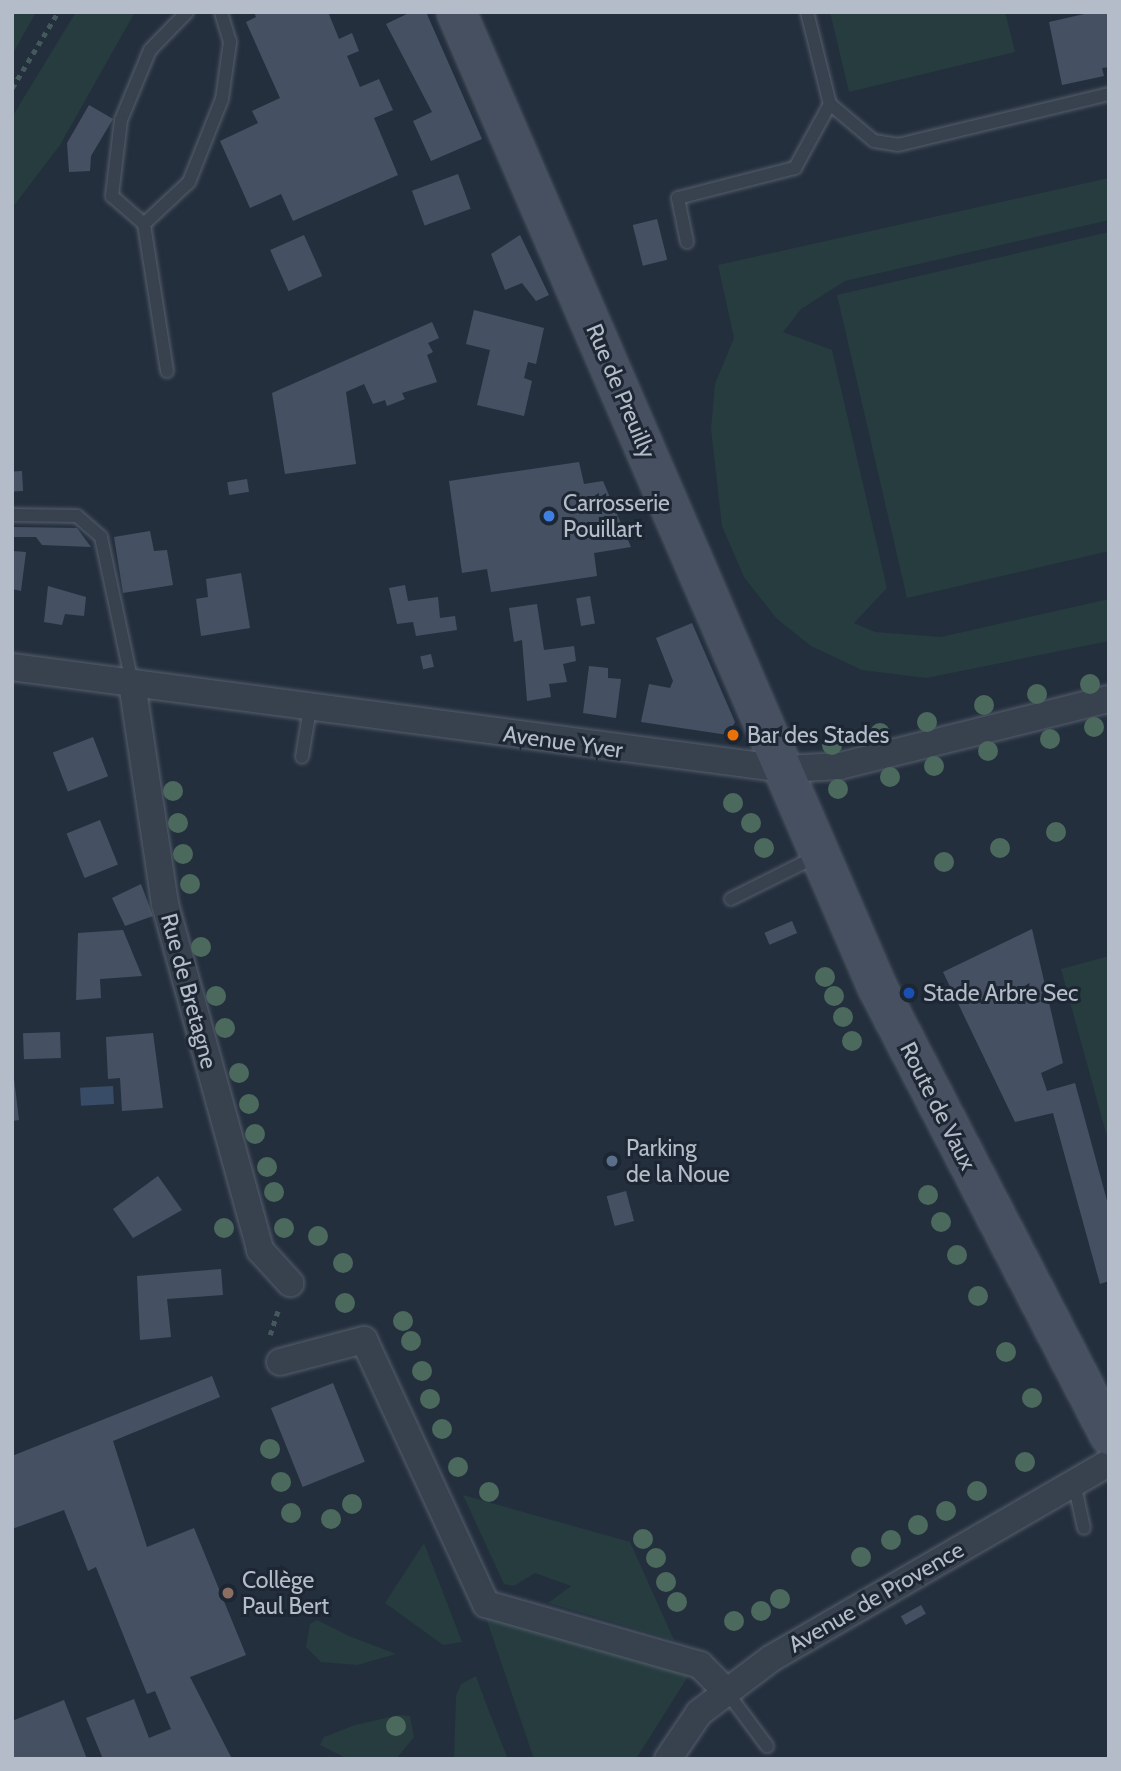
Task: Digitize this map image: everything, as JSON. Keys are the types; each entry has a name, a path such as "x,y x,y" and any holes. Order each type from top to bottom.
{"street":[{"name":"Rue de Preuilly","path":"456,12 785,769"},
{"name":"Avenue Yver","path":"12,667 785,769 840,766 1109,699"},
{"name":"Rue de Bretagne","path":"132,683 165,904 260,1250 290,1283"},
{"name":"Route de Vaux","path":"785,769 817,856 876,985 1109,1435"},
{"path":"280,1362 364,1340 486,1604 700,1665 726,1690"},
{"name":"Avenue de Provence","path":"668,1759 699,1713 726,1690 849,1611 1109,1464"}],"lane":[{"path":"167,370 144,224 112,196 121,120 150,50 187,12"},
{"path":"144,224 189,182 222,99 230,42 221,12"},
{"path":"807,12 830,104 874,141 898,145 1109,94"},
{"path":"688,242 678,198 795,168 830,104"},
{"path":"12,515 77,516 101,537 132,683"},
{"path":"302,757 310,708"},
{"path":"731,899 817,856"},
{"path":"1074,1483 1084,1528"},
{"path":"726,1690 767,1746"}],"path":[{"path":"12,88 58,12"}],"green space":[{"path":"12,12 36,12 12,55"},
{"path":"76,12 135,12 60,145 12,208 12,117"},
{"path":"830,12 1005,12 1015,52 849,92"},
{"path":"1109,178 1109,220 845,281 801,309 783,332 832,350 887,588 854,623 875,632 941,637 1109,599 1109,641 926,678 862,670 811,646 776,618 744,577 722,526 711,429 715,384 734,338 718,265"},
{"path":"1109,232 1109,551 907,598 837,295"},
{"path":"1109,956 1109,1144 1061,969"},
{"path":"463,1495 630,1542 674,1640 548,1603 571,1586 535,1573 514,1586 504,1584"},
{"path":"424,1543 462,1642 443,1645 385,1603"},
{"path":"484,1612 692,1670 636,1759 534,1759"},
{"path":"317,1620 396,1654 357,1665 321,1662 306,1647 310,1624"},
{"path":"476,1676 508,1759 454,1759 456,1696 461,1684"},
{"path":"399,1715 410,1716 414,1737 396,1759 346,1758 320,1745 324,1737 355,1725"}],"water":[{"path":"113,1086 114,1104 81,1106 80,1088"}],"building":[{"path":"254,12 328,12 339,39 352,33 359,51 347,56 360,87 379,79 393,110 374,118 398,175 293,221 281,194 250,208 220,141 258,123 252,111 280,98 246,22 256,17"},
{"path":"411,12 426,12 482,139 431,161 413,121 432,112 386,24"},
{"path":"1093,12 1109,12 1109,67 1102,68 1104,76 1062,85 1049,22"},
{"path":"89,105 113,119 91,156 90,171 69,172 67,143"},
{"path":"458,174 471,209 425,226 412,191"},
{"path":"657,219 667,260 643,266 633,225"},
{"path":"304,235 322,276 289,291 270,250"},
{"path":"520,235 549,295 536,301 522,283 505,290 491,254"},
{"path":"474,310 544,328 536,364 528,362 524,378 532,381 524,416 477,405 490,350 466,344"},
{"path":"432,322 439,338 428,343 433,352 427,355 437,382 402,393 405,399 387,406 385,400 373,404 364,384 346,392 356,464 285,474 272,393"},
{"name":"Carrosserie Pouillart","path":"579,462 584,484 603,481 631,547 594,553 597,576 491,592 487,569 462,573 449,481"},
{"path":"22,471 23,491 13,491 12,472"},
{"path":"247,479 249,492 229,495 227,482"},
{"path":"14,527 77,528 91,547 42,545 36,537 14,537"},
{"path":"150,531 154,551 167,550 173,585 123,593 114,537"},
{"path":"12,551 26,552 21,591 12,589"},
{"path":"241,573 250,628 201,636 196,599 208,597 206,579"},
{"path":"405,585 408,601 438,597 440,618 455,616 457,630 416,636 413,622 397,624 389,588"},
{"path":"48,586 86,597 84,616 65,614 62,625 44,622"},
{"path":"590,596 595,624 581,626 576,598"},
{"path":"537,604 544,650 574,646 576,661 563,664 567,682 549,684 551,697 527,701 522,640 514,642 509,608"},
{"path":"692,623 735,722 728,735 641,722 649,684 670,688 673,681 656,638"},
{"path":"431,654 434,667 423,669 420,656"},
{"path":"589,666 608,668 608,678 621,679 616,718 583,713"},
{"path":"93,737 108,776 68,792 53,752"},
{"path":"100,820 118,865 85,878 67,833"},
{"path":"141,884 153,916 125,926 112,898"},
{"path":"792,921 797,933 769,945 764,933"},
{"path":"1032,929 1063,1063 1041,1073 1047,1091 1075,1083 1109,1208 1109,1281 1100,1284 1053,1113 1015,1122 943,972"},
{"path":"123,930 142,976 100,979 101,998 76,1000 78,933"},
{"path":"60,1032 61,1058 24,1059 23,1033"},
{"path":"153,1033 163,1108 122,1111 120,1078 108,1079 106,1037"},
{"path":"12,1062 19,1120 12,1121"},
{"path":"158,1176 182,1210 133,1238 113,1209"},
{"path":"626,1191 634,1221 615,1226 607,1196"},
{"path":"221,1269 223,1295 167,1299 171,1337 140,1340 137,1276"},
{"path":"212,1376 220,1397 113,1441 147,1547 194,1528 246,1655 190,1677 232,1759 103,1759 86,1718 134,1699 149,1738 171,1729 155,1691 147,1694 96,1567 88,1571 64,1510 12,1529 12,1456"},
{"path":"333,1383 365,1462 303,1487 271,1408"},
{"path":"921,1605 926,1614 906,1625 901,1616"},
{"path":"64,1700 87,1759 12,1759 12,1721"}],"place":[{"name":"Carrosserie Pouillart","path":"549,516"},
{"name":"Bar des Stades","path":"733,735"},
{"name":"Stade Arbre Sec","path":"909,993"},
{"name":"Parking de la Noue","path":"612,1161"},
{"name":"Collège Paul Bert","path":"228,1593"}]}
